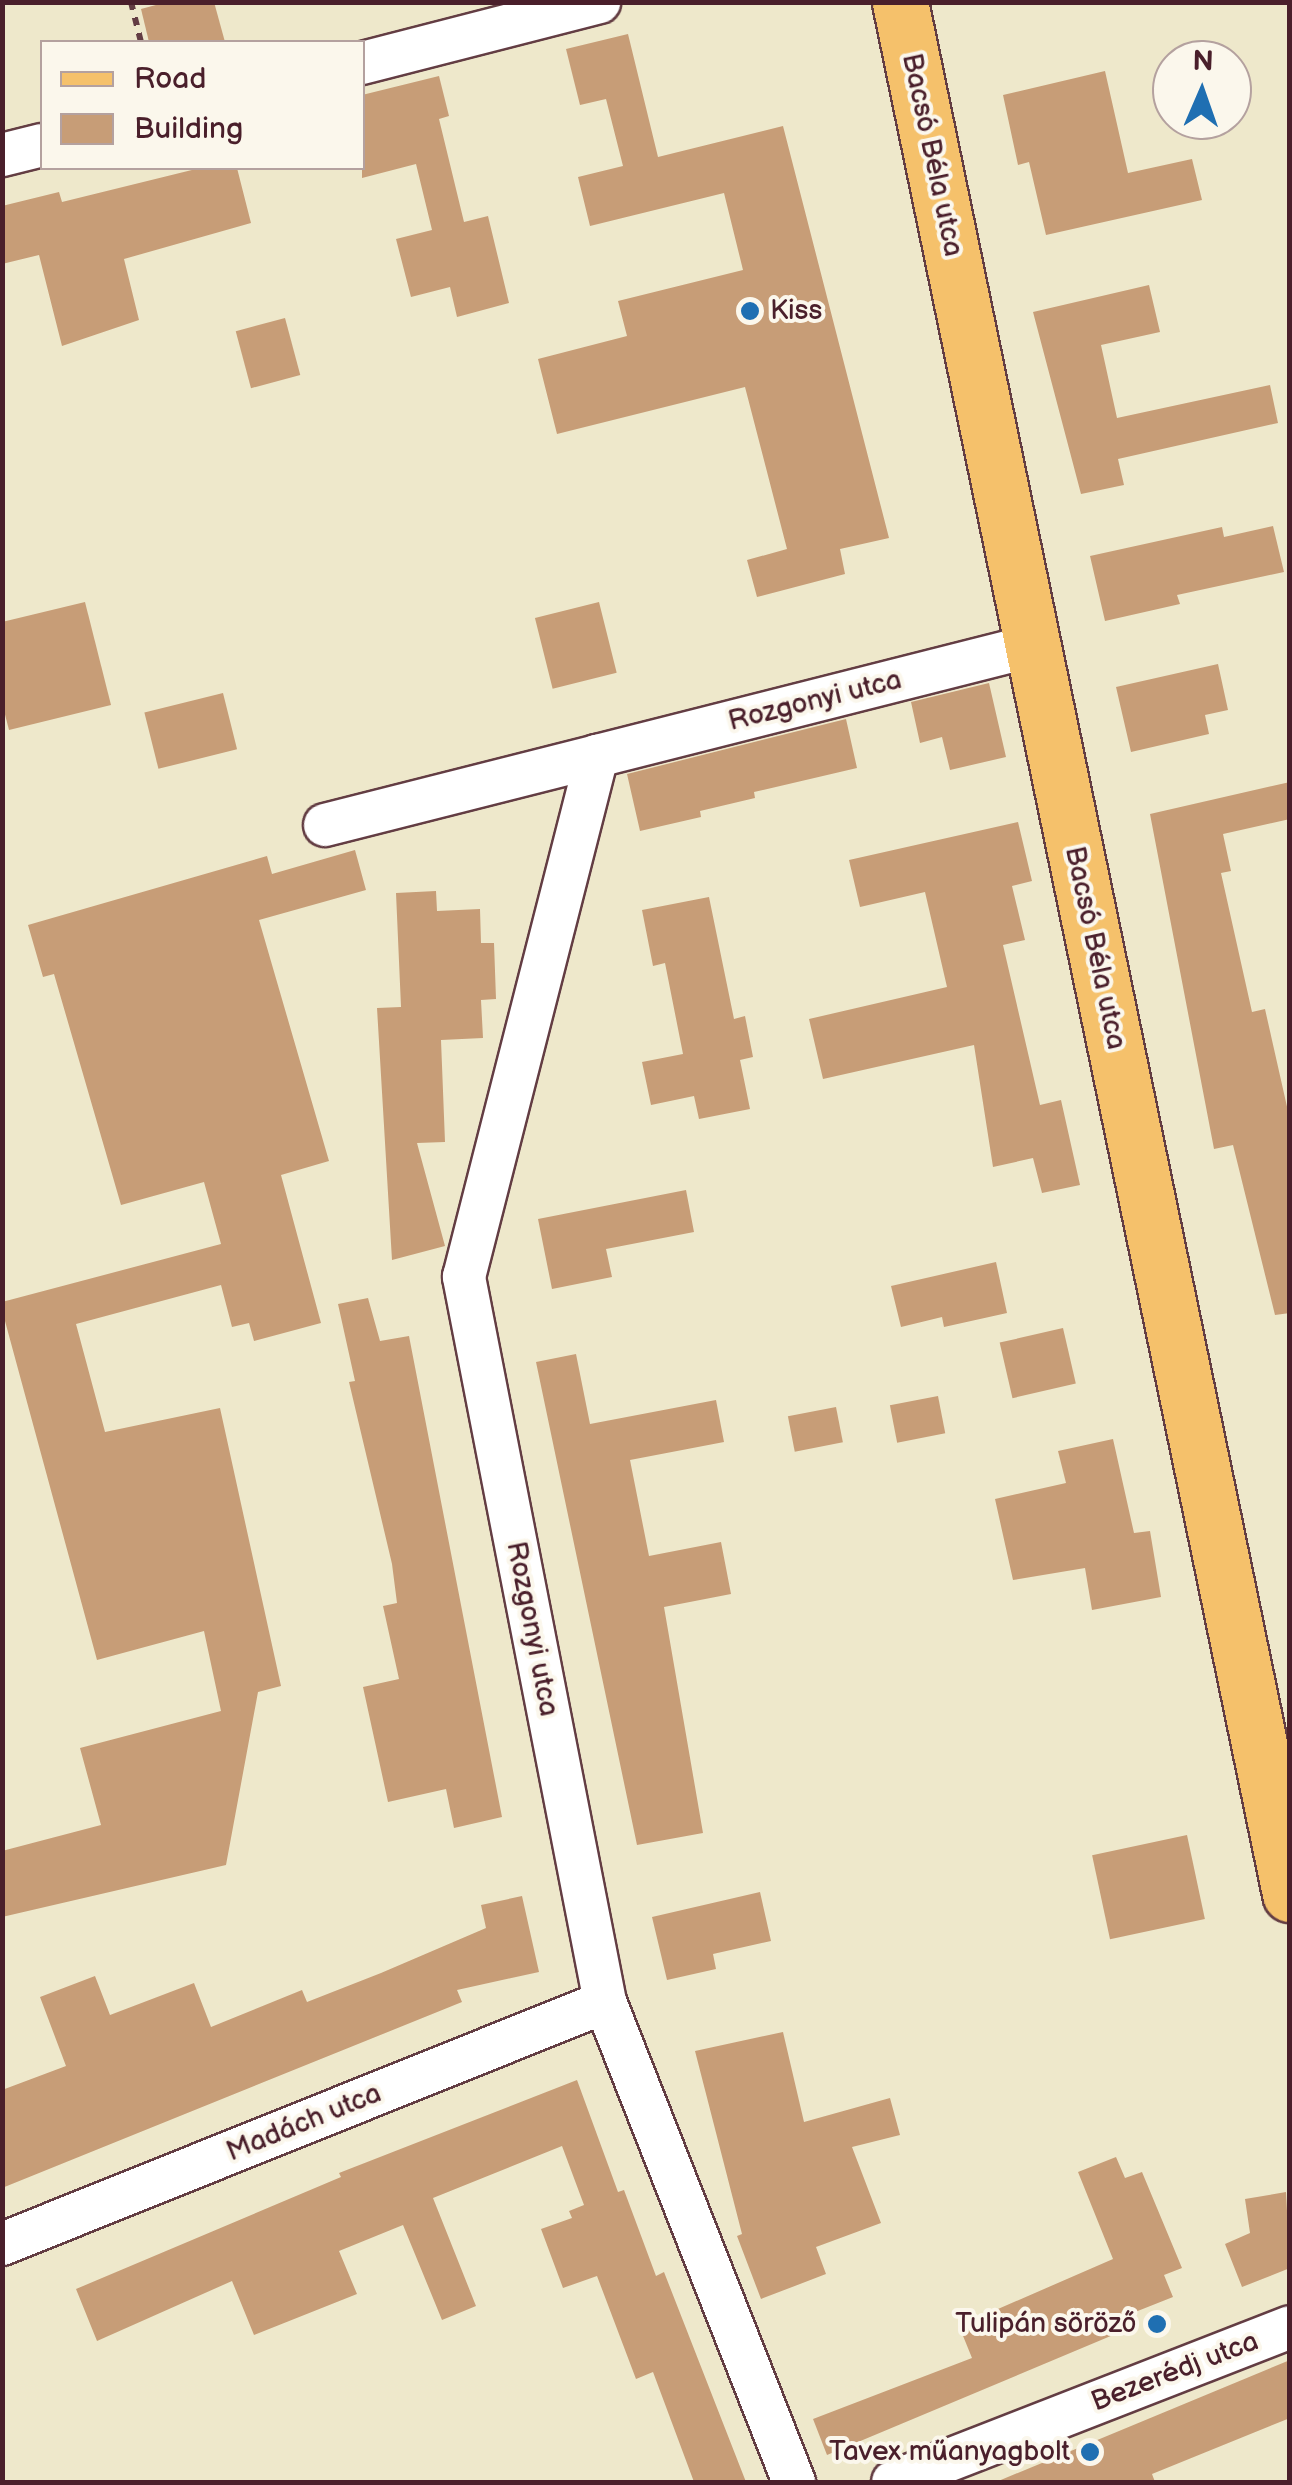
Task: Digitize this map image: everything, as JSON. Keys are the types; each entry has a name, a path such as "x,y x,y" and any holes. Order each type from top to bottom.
{"main road":[{"name":"Bacsó Béla utca","path":"900,2 1290,1894"}],"street":[{"path":"365,62 598,2"},
{"path":"2,155 40,146"},
{"name":"Rozgonyi utca","path":"326,825 1032,646"},
{"name":"Rozgonyi utca","path":"597,756 464,1277 605,2002 794,2482"},
{"name":"Madách utca","path":"2,2244 605,2002"},
{"name":"Bezerédj utca","path":"908,2480 1290,2327"}],"path":[{"path":"130,2 140,40"}],"building":[{"path":"167,2 214,2 224,40 149,40 141,9"},
{"path":"628,34 658,157 783,126 889,538 840,549 845,574 757,597 747,560 787,549 745,387 557,434 538,359 627,336 618,301 743,270 724,193 590,226 578,177 623,166 606,99 580,105 566,49"},
{"path":"1105,71 1128,173 1192,159 1202,200 1046,235 1029,162 1018,165 1003,95"},
{"path":"439,76 449,116 439,119 464,222 488,216 509,303 457,317 450,287 411,297 396,239 432,230 416,164 362,178 365,94"},
{"path":"192,170 238,170 251,223 124,259 139,320 62,346 39,255 2,264 2,206 59,192 62,202"},
{"path":"1149,285 1160,332 1101,345 1117,418 1270,385 1278,423 1118,459 1124,485 1081,494 1033,312"},
{"path":"285,318 300,375 251,388 236,331"},
{"path":"1273,526 1284,572 1177,595 1180,604 1105,621 1090,556 1222,527 1224,537"},
{"path":"85,602 111,705 9,730 2,703 2,622"},
{"path":"599,602 617,673 553,689 535,618"},
{"path":"1218,664 1228,710 1205,715 1209,734 1131,752 1116,687"},
{"path":"989,683 1006,757 950,770 942,737 920,743 911,702"},
{"path":"223,693 237,749 158,769 144,713"},
{"path":"846,719 857,768 754,792 755,798 700,811 701,817 640,831 627,774"},
{"path":"1290,782 1290,819 1223,834 1231,871 1221,873 1252,1012 1265,1009 1290,1120 1290,1313 1275,1315 1233,1145 1214,1149 1150,814"},
{"path":"1018,822 1032,881 1012,886 1025,940 1003,945 1040,1105 1061,1100 1080,1185 1042,1193 1033,1158 993,1167 974,1045 823,1079 809,1019 947,987 925,892 860,907 849,860"},
{"path":"355,850 366,890 259,920 329,1161 281,1175 321,1323 254,1341 249,1323 232,1327 221,1285 76,1324 105,1432 220,1408 281,1686 258,1692 226,1865 2,1917 2,1851 101,1825 80,1748 221,1711 204,1631 97,1660 2,1310 2,1302 221,1244 204,1182 121,1205 54,974 43,977 28,925 267,856 272,874"},
{"path":"436,891 437,911 480,909 481,943 494,943 496,999 481,1000 483,1038 441,1040 445,1142 417,1143 445,1246 392,1260 377,1008 401,1007 396,893"},
{"path":"709,897 734,1019 745,1016 753,1057 740,1060 750,1109 699,1119 694,1096 651,1105 642,1062 683,1054 665,963 653,966 642,910"},
{"path":"686,1190 694,1232 606,1249 612,1277 552,1289 538,1219"},
{"path":"996,1262 1007,1313 944,1327 942,1317 901,1327 891,1286"},
{"path":"368,1298 380,1341 409,1336 502,1817 454,1828 446,1789 388,1802 363,1687 399,1679 383,1606 397,1603 392,1564 349,1382 355,1381 338,1304"},
{"path":"1063,1328 1076,1384 1012,1398 1000,1343"},
{"path":"576,1354 590,1424 716,1400 724,1442 630,1460 649,1556 721,1542 731,1594 664,1607 703,1833 637,1845 536,1362"},
{"path":"938,1396 945,1433 897,1443 890,1405"},
{"path":"836,1407 843,1442 795,1452 788,1416"},
{"path":"1113,1439 1134,1533 1150,1531 1161,1597 1092,1610 1085,1568 1013,1580 995,1499 1066,1483 1058,1451"},
{"path":"1187,1835 1205,1919 1110,1939 1092,1855"},
{"path":"760,1892 771,1941 713,1954 716,1969 667,1980 652,1917"},
{"path":"522,1896 539,1972 457,1990 462,2002 2,2188 2,2090 66,2066 40,1997 95,1976 110,2015 194,1983 211,2027 302,1990 307,2002 381,1973 486,1928 481,1905"},
{"path":"783,2032 804,2122 890,2098 900,2135 852,2147 881,2223 816,2247 826,2274 761,2299 737,2236 742,2234 695,2051"},
{"path":"577,2080 618,2192 624,2190 656,2276 664,2272 746,2482 694,2482 653,2372 636,2379 597,2276 563,2288 541,2229 572,2218 569,2211 584,2205 562,2146 433,2198 476,2306 442,2320 403,2225 339,2251 357,2294 254,2335 232,2281 97,2341 76,2289 341,2177 339,2173"},
{"path":"1116,2157 1125,2178 1142,2172 1182,2268 1164,2275 1173,2297 1120,2318 1125,2330 827,2455 813,2419 972,2358 959,2326 1113,2259 1078,2172"},
{"path":"1286,2192 1290,2268 1242,2287 1225,2244 1250,2233 1245,2199"},
{"path":"1290,2360 1290,2418 1152,2474 1155,2482 996,2482"}],"place":[{"name":"Kiss","path":"750,311"},
{"name":"Tulipán söröző","path":"1157,2324"},
{"name":"Tavex műanyagbolt","path":"1090,2452"}]}
